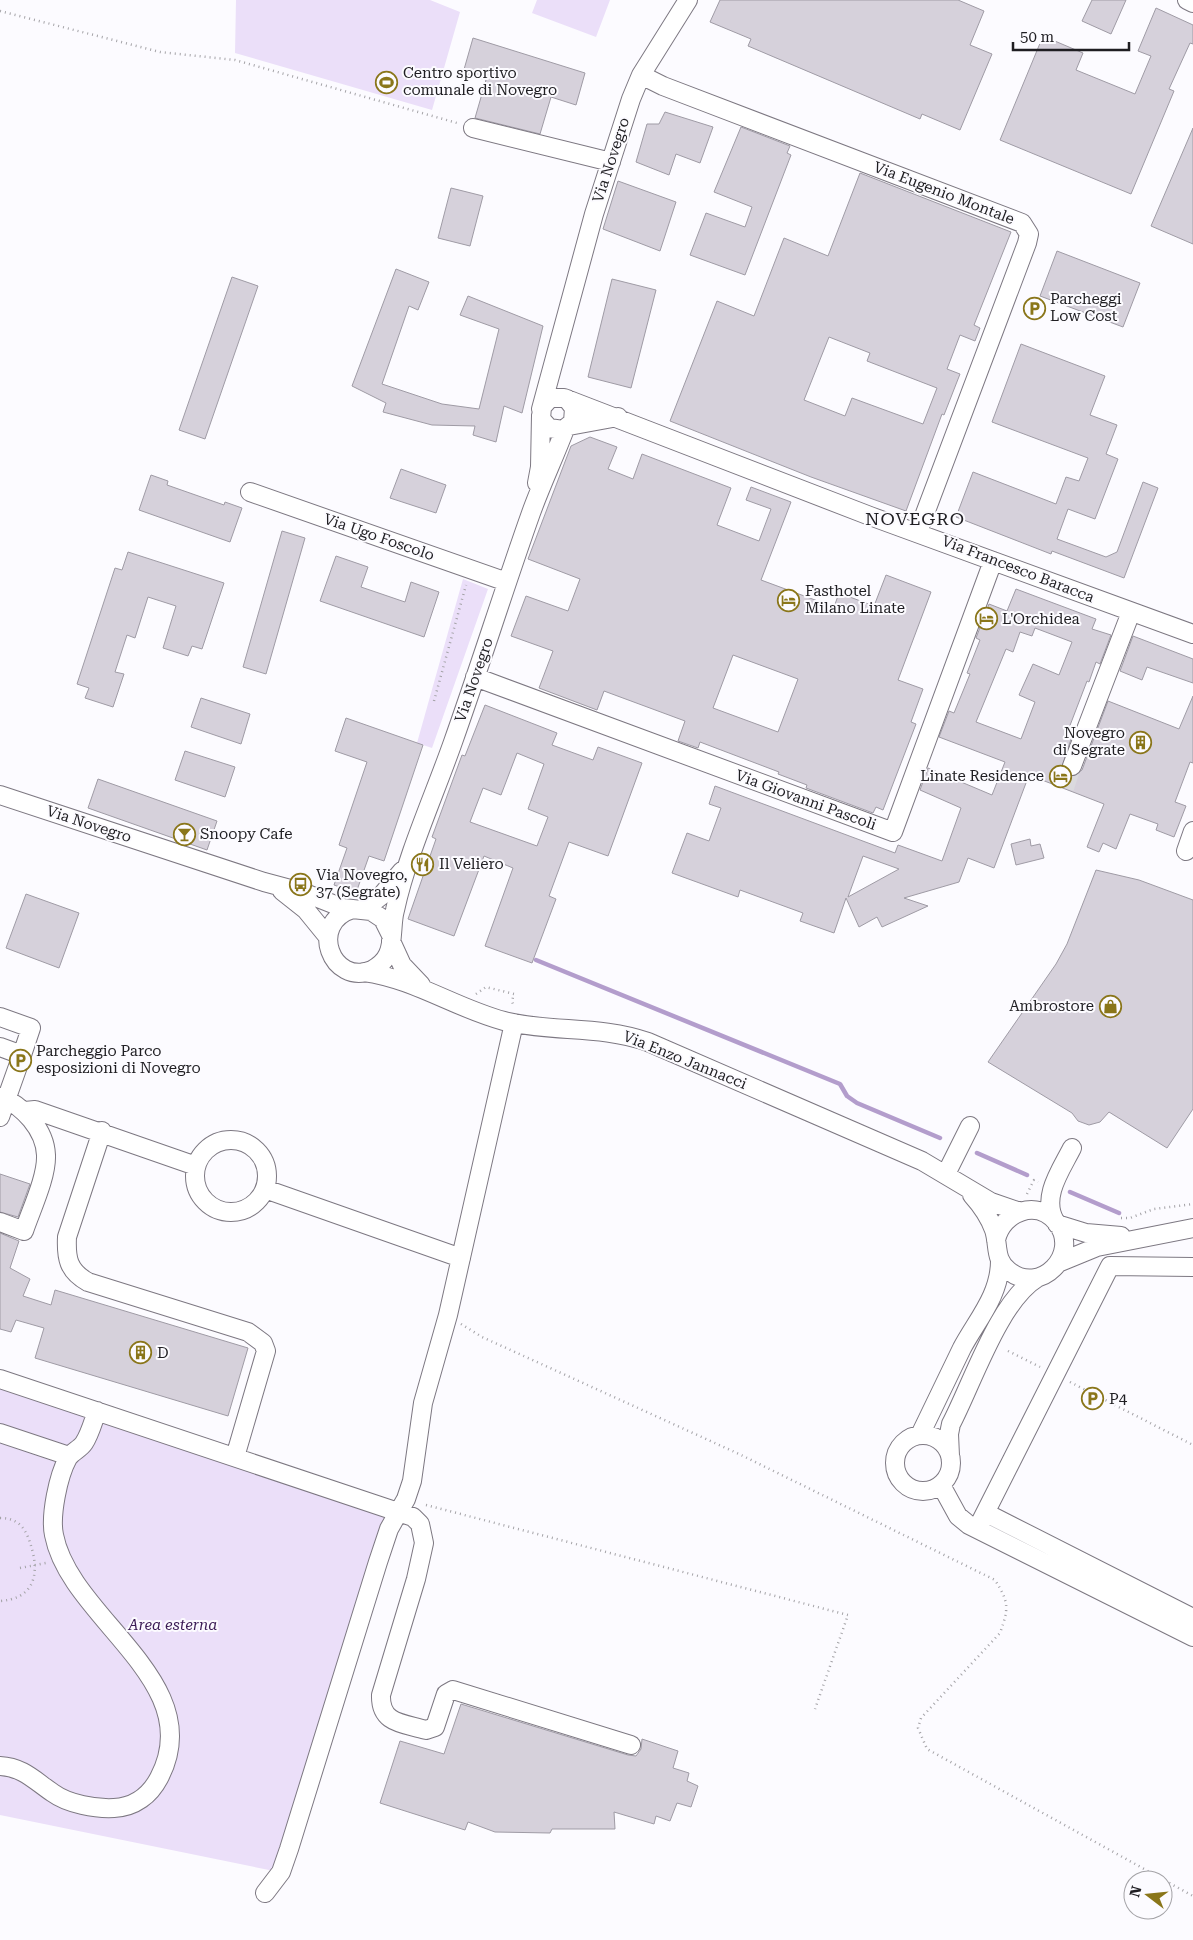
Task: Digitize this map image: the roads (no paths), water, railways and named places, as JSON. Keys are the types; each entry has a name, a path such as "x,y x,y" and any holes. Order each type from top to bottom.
{"street":[{"name":"Via Novegro","path":"533,508 540,467 541,412 610,162 641,75 688,0"},
{"path":"1187,0 1193,3"},
{"name":"Via Eugenio Montale","path":"641,75 672,89 1022,223 1028,234 1027,244 918,532"},
{"path":"473,128 610,162"},
{"name":"Via Novegro","path":"562,332 558,375 564,398"},
{"path":"567,428 574,420 573,405 564,398 550,398 541,412 543,422 549,428 557,431 619,417"},
{"name":"Via Francesco Baracca","path":"564,398 619,417 745,468 1193,634"},
{"name":"Via Novegro","path":"414,851 391,885 370,906 341,914 334,921 328,937 330,953 337,963 351,971 364,972 374,968 384,960 391,938 398,896 414,851 475,677 533,508 567,428"},
{"name":"Via Ugo Foscolo","path":"250,492 507,582"},
{"name":"Via Giovanni Pascoli","path":"475,677 893,832 993,561"},
{"path":"1072,766 1131,612"},
{"name":"Via Novegro","path":"0,795 264,882 358,909 382,918 391,938"},
{"path":"1186,851 1193,831"},
{"name":"Via Novegro","path":"264,882 301,905 328,937"},
{"path":"391,938 405,968 425,988"},
{"name":"Via Enzo Jannacci","path":"364,972 388,976 425,988 468,1010 514,1023 543,1028 602,1030 641,1039 922,1161 998,1206 1022,1211 1041,1212 1056,1223 1091,1234 1138,1237"},
{"path":"0,1016 31,1028 22,1055 3,1098 0,1116"},
{"path":"265,1893 281,1872 389,1529 403,1505 412,1481 423,1403 448,1315 514,1023"},
{"path":"0,1047 22,1055"},
{"path":"0,1222 24,1231 44,1170 46,1155 40,1135 25,1111 3,1098"},
{"path":"25,1111 35,1110 102,1131 196,1166"},
{"path":"946,1174 970,1126"},
{"path":"102,1131 67,1237 66,1252 70,1266 77,1276 88,1282 248,1332 263,1343 266,1351 235,1457"},
{"path":"231,1139 243,1141 261,1156 266,1166 268,1178 265,1189 259,1200 249,1208 238,1212 225,1212 213,1208 204,1201 197,1190 194,1178 196,1166 201,1155 209,1147 231,1139"},
{"path":"996,1240 1006,1220 1022,1211 1039,1194 1067,1146 1050,1197 1050,1209 1064,1241 1063,1253 1058,1264"},
{"name":"Via Enzo Jannacci","path":"920,1435 963,1347 991,1300 999,1278 1000,1261 996,1251 996,1240 987,1215 965,1186"},
{"path":"265,1189 461,1258"},
{"name":"Via Enzo Jannacci","path":"950,1456 949,1434 951,1424 1004,1313 1019,1292 1037,1278 1050,1272 1058,1264 1088,1250 1138,1237 1193,1228"},
{"path":"1000,1261 1007,1270 1016,1276 1037,1278"},
{"path":"978,1529 1110,1266 1193,1267"},
{"path":"0,1379 235,1457 403,1505 420,1524 424,1543 416,1579 381,1696 380,1706 384,1715 391,1720 426,1730 431,1729 435,1727 446,1694 453,1690 631,1745"},
{"path":"0,1766 24,1773 64,1799 114,1808 133,1804 144,1798 155,1786 167,1758 171,1725 168,1711 162,1698 124,1641 82,1591 62,1559 54,1536 53,1514 69,1456 84,1444 96,1411"},
{"path":"0,1433 69,1456"},
{"path":"920,1435 928,1435 939,1440 947,1448 950,1456 950,1472 941,1485 930,1491 918,1491 903,1484 897,1474 894,1462 897,1451 905,1441 920,1435"},
{"path":"941,1485 958,1516 978,1529 1193,1637"},
{"path":"986,1513 1193,1618"}],"waterway":[{"path":"536,960 840,1084 847,1096 857,1103 940,1138"},
{"path":"977,1153 1027,1175"},
{"path":"1070,1192 1119,1213"}],"tunnel":[{"path":"1065,788 1072,766"}],"place":[{"name":"Centro sportivo comunale di Novegro","path":"387,82"},
{"name":"Parcheggi Low Cost","path":"1034,308"},
{"name":"Fasthotel Milano Linate","path":"789,600"},
{"name":"L'Orchidea","path":"986,619"},
{"name":"Novegro di Segrate","path":"1141,742"},
{"name":"Linate Residence","path":"1060,776"},
{"name":"Snoopy Cafe","path":"184,834"},
{"name":"Il Veliero","path":"423,864"},
{"name":"Via Novegro, 37 (Segrate)","path":"300,884"},
{"name":"Ambrostore","path":"1110,1006"},
{"name":"Parcheggio Parco esposizioni di Novegro","path":"20,1060"},
{"name":"D","path":"141,1353"},
{"name":"P4","path":"1093,1399"}],"district":[{"name":"NOVEGRO","path":"915,518"}],"park label":[{"name":"Area esterna","path":"173,1625"}]}
